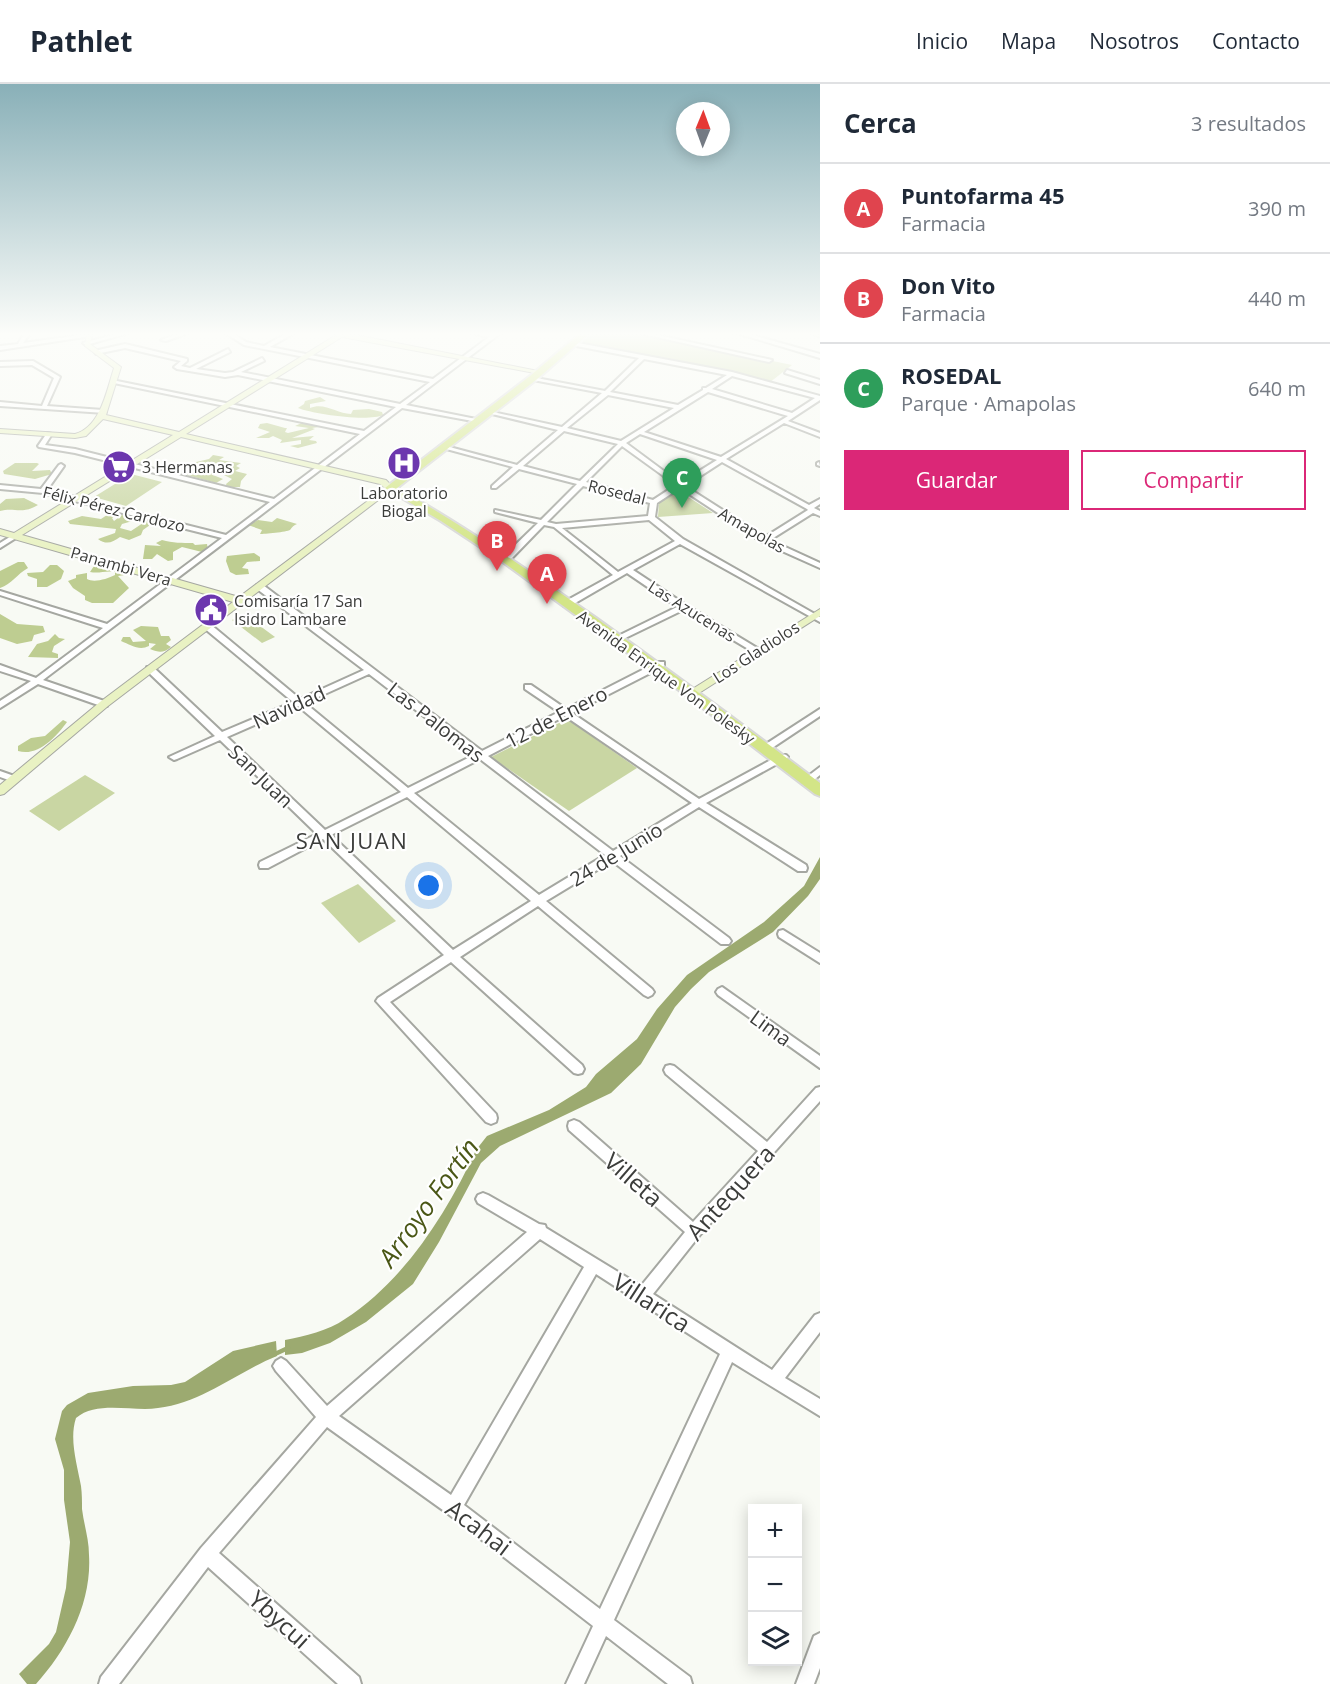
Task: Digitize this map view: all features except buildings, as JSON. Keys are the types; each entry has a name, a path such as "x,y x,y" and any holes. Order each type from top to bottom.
{"main road":[{"path":"393,485 497,407"},
{"name":"Avenida Enrique Von Polesky","path":"393,485 506,557 769,746 780,758"},
{"name":"Avenida Enrique Von Polesky","path":"695,692 780,758 816,781"}],"street":[{"path":"39,407 102,414 321,465 393,485"},
{"path":"0,431 75,436 87,432 102,414 105,407"},
{"path":"0,546 226,407"},
{"path":"242,407 364,433"},
{"path":"0,705 37,681 399,407"},
{"path":"403,407 476,421"},
{"path":"494,487 589,407"},
{"path":"506,557 583,484 622,443 678,407"},
{"path":"764,407 792,415"},
{"path":"654,502 805,407"},
{"name":"Amapolas","path":"490,412 622,443 681,486 765,540 820,566"},
{"path":"783,421 820,435"},
{"path":"639,432 723,460 814,511"},
{"path":"49,434 41,446 75,451 273,501"},
{"name":"Rosedal","path":"442,447 654,502 651,518 680,541 818,615"},
{"path":"43,491 61,466"},
{"path":"0,791 104,704 393,485"},
{"name":"Félix Pérez Cardozo","path":"0,488 43,491 76,498 226,537"},
{"path":"765,540 814,511 820,501"},
{"path":"497,511 556,526 618,576"},
{"path":"556,526 651,518"},
{"name":"Panambi Vera","path":"0,532 241,601"},
{"path":"569,602 680,541"},
{"name":"Las Azucenas","path":"627,570 683,607 758,651"},
{"name":"Las Palomas","path":"260,587 479,756 614,855 725,941"},
{"path":"0,593 109,627"},
{"path":"620,638 683,607"},
{"name":"Los Gladiolos","path":"695,692 818,615"},
{"path":"207,626 648,992"},
{"name":"12 de Enero","path":"264,865 658,665"},
{"path":"0,668 104,704"},
{"name":"San Juan","path":"150,669 323,836 578,1069"},
{"name":"Navidad","path":"174,757 370,671"},
{"path":"528,687 699,803 802,868"},
{"path":"769,746 820,712"},
{"name":"24 de Junio","path":"491,1118 382,1001 538,901 699,803 780,758"},
{"path":"0,774 14,779"},
{"path":"783,934 820,959"},
{"name":"Lima","path":"722,992 820,1063"},
{"path":"670,1070 767,1150"},
{"name":"Antequera","path":"643,1295 694,1231 820,1092"},
{"name":"Villeta","path":"574,1126 694,1231"},
{"name":"Villarica","path":"483,1199 540,1230 820,1408"},
{"path":"108,1684 207,1554 326,1417 540,1230"},
{"path":"453,1507 593,1265"},
{"path":"774,1380 820,1320"},
{"path":"574,1684 729,1352"},
{"name":"Acahai","path":"281,1366 326,1417 453,1507 683,1684"},
{"name":"Ybycui","path":"207,1554 352,1684"},
{"path":"805,1684 820,1642"}],"shaded area":[{"path":"324,407 351,414 353,410 369,409 382,412 383,415 366,418 328,415 298,408"},
{"path":"306,421 319,427 292,438 314,436 309,440 317,443 298,448 290,446 301,444 301,440 280,443 282,440 273,436 256,438 270,432 258,428 260,424 267,423 287,428 285,432 288,433 309,428 295,426"},
{"path":"213,455 224,457 219,460 241,463 236,466 240,468 235,471 247,474 241,481 240,487 227,487 226,484 232,479 224,475 231,471 224,468 212,471 213,475 223,479 216,483 187,475 189,472 202,468 201,466 190,469 192,463 209,459"},
{"path":"15,463 37,463 39,464 32,471 50,470 52,474 35,479 4,474 3,471"},
{"path":"131,474 162,482 126,506 94,497"},
{"path":"679,491 713,513 658,517 659,503"},
{"path":"24,498 38,505 27,510 0,511 0,504 6,499"},
{"path":"107,511 120,512 112,518 114,521 122,515 135,516 136,520 122,524 120,528 131,531 149,519 157,520 143,530 141,535 129,540 120,537 106,543 98,539 115,533 116,529 70,524 68,521 82,516 101,519 107,515"},
{"path":"277,518 297,524 288,531 260,534 262,530 248,525 258,520 272,522"},
{"path":"162,540 195,545 207,544 208,550 202,552 182,547 173,552 173,560 168,561 157,554 152,559 143,559 145,545 161,546 156,543"},
{"path":"254,553 260,557 260,561 247,562 242,568 248,569 249,574 236,575 230,572 226,561 227,556"},
{"path":"18,562 24,562 28,568 0,588 0,571"},
{"path":"109,564 138,573 118,576 129,588 113,603 92,603 85,600 85,596 73,588 68,581 76,578 76,575 87,573 87,579 93,581 115,575 115,572 108,571 90,572 94,566"},
{"path":"50,565 57,565 64,571 61,579 47,587 37,587 37,579 28,576 27,573 43,572"},
{"path":"0,614 17,624 43,626 45,632 34,635 32,641 17,644 0,638"},
{"path":"244,614 275,637 262,643 232,620"},
{"path":"141,626 158,627 161,636 169,636 171,640 166,644 171,647 159,652 150,649 156,644 149,643 149,646 138,648 121,641 123,637 130,637 133,642 146,641 133,630"},
{"path":"55,634 65,639 54,646 52,652 58,654 58,658 28,657 37,644 48,641"},
{"path":"567,719 637,768 569,811 491,757"},
{"path":"63,720 67,722 46,744 33,751 18,751 18,746 31,738 45,736"},
{"path":"85,775 115,793 59,831 29,811"},
{"path":"820,857 820,879 808,896 773,932 709,972 691,989 675,1007 641,1064 611,1093 500,1146 481,1163 439,1242 413,1284 366,1322 330,1343 302,1353 285,1355 285,1340 316,1332 338,1323 366,1303 405,1265 422,1244 452,1198 476,1150 487,1136 549,1110 586,1087 596,1074 637,1039 657,1009 687,975 764,922 804,886"},
{"path":"358,884 396,921 359,943 321,903"},
{"path":"276,1341 277,1356 190,1400 148,1409 94,1409 76,1418 73,1443 89,1549 86,1591 75,1625 58,1656 36,1684 27,1684 19,1674 49,1644 56,1632 66,1588 70,1542 64,1500 64,1470 55,1439 62,1411 67,1405 88,1393 133,1386 171,1385 185,1382 233,1351"}],"waterway":[{"name":"Arroyo Fortín","path":"275,1354 288,1348"}],"place":[{"name":"Laboratorio Biogal","path":"404,463"},
{"name":"3 Hermanas","path":"119,467"},
{"name":"ROSEDAL","path":"682,508"},
{"name":"Don Vito","path":"497,571"},
{"name":"Puntofarma 45","path":"547,604"},
{"name":"Comisaría 17 San Isidro Lambare","path":"211,610"}],"district":[{"name":"SAN JUAN","path":"352,840"}]}
